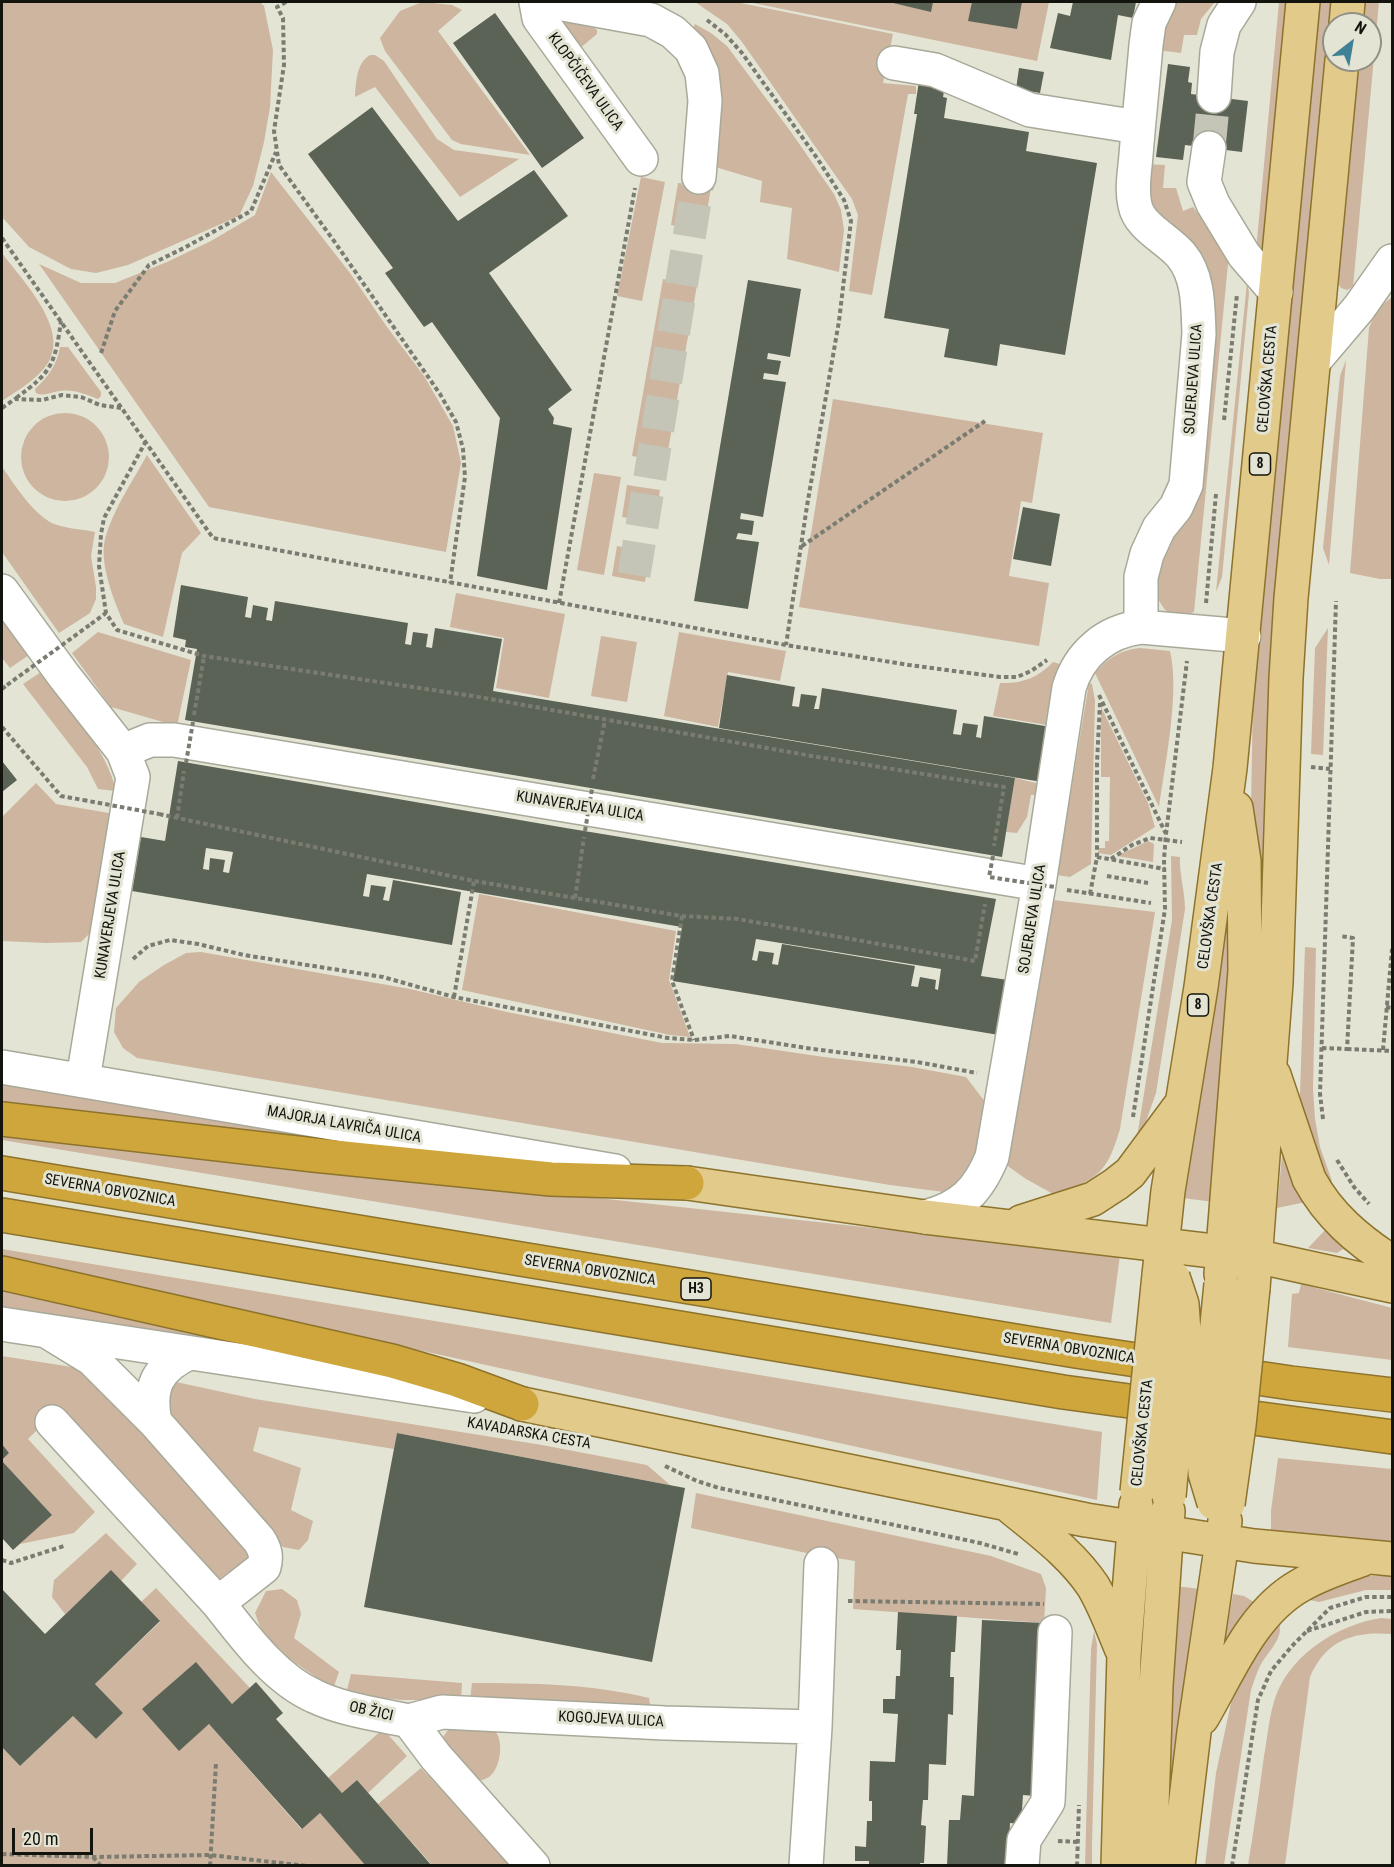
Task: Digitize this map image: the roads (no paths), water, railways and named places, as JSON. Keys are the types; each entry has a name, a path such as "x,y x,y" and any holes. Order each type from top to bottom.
{"highway":[{"path":"2,1119 314,1155 551,1179 687,1183"},
{"name":"SEVERNA OBVOZNICA","path":"2,1173 1064,1349 1291,1383 1392,1395"},
{"path":"2,1215 1063,1392 1392,1437"},
{"path":"2,1273 392,1361 457,1380 522,1404"}],"main road":[{"name":"CELOVŠKA CESTA","path":"1118,1866 1124,1655 1159,1259 1201,987 1230,768 1303,2"},
{"path":"1341,72 1288,644 1276,983 1270,1065 1239,1254 1221,1284 1204,1473 1222,1517 1254,1546 1380,1558"},
{"path":"1178,1866 1222,1517 1239,1425 1253,1288 1239,1254 1245,970 1244,861 1230,768"},
{"path":"1270,1065 1308,1179 1316,1193 1342,1225 1371,1249 1392,1262"},
{"path":"1009,1225 1085,1202 1116,1184 1130,1173 1182,1103"},
{"path":"687,1183 925,1217 1009,1225 1159,1259 1239,1254 1392,1286"},
{"path":"1150,1866 1156,1685 1169,1496 1184,1332 1182,1304 1159,1259"},
{"path":"522,1404 1086,1520 1167,1533 1222,1517"},
{"path":"1004,1502 1059,1547 1084,1574 1098,1597 1124,1655"},
{"path":"1194,1732 1245,1642 1262,1618 1279,1601 1299,1586 1380,1558"}],"street":[{"name":"KLOPČIČEVA ULICA","path":"536,2 539,18 641,159"},
{"path":"552,2 651,21 673,32 691,49 702,73 705,101 699,177"},
{"name":"SOJERJEVA ULICA","path":"1141,627 1141,577 1147,554 1159,528 1176,507 1186,485 1199,334 1193,276 1182,256 1148,225 1138,214 1135,205 1134,181 1138,127 1149,23 1159,2"},
{"path":"1214,96 1217,52 1224,26 1239,2"},
{"path":"894,63 935,70 1030,110 1138,127"},
{"path":"1209,148 1204,182 1213,204 1244,255 1276,292"},
{"path":"1314,361 1359,308 1392,261"},
{"name":"KUNAVERJEVA ULICA","path":"2,591 64,676 123,751 133,777 83,1080"},
{"name":"SOJERJEVA ULICA","path":"925,1217 941,1213 967,1198 978,1185 992,1157 1054,887 1069,688 1078,665 1089,652 1107,638 1120,631 1141,627 1244,636"},
{"name":"KUNAVERJEVA ULICA","path":"123,751 150,740 174,740 1054,887"},
{"name":"MAJORJA LAVRIČA ULICA","path":"2,1067 687,1183"},
{"name":"KAVADARSKA CESTA","path":"2,1324 522,1404"},
{"path":"48,1332 92,1359 156,1422 265,1548 264,1567 218,1603"},
{"path":"156,1422 152,1395 155,1383 172,1360 189,1353"},
{"name":"OB ŽICI","path":"52,1422 218,1603 253,1646 280,1673 313,1696 361,1711 409,1721 436,1757 533,1866"},
{"path":"806,1866 815,1727 821,1564"},
{"path":"1022,1866 1024,1840 1048,1803 1050,1618"},
{"name":"KOGOJEVA ULICA","path":"409,1721 442,1712 665,1723 815,1727"}],"tunnel":[{"path":"1209,148 1214,96"},
{"path":"634,575 699,177"}]}
